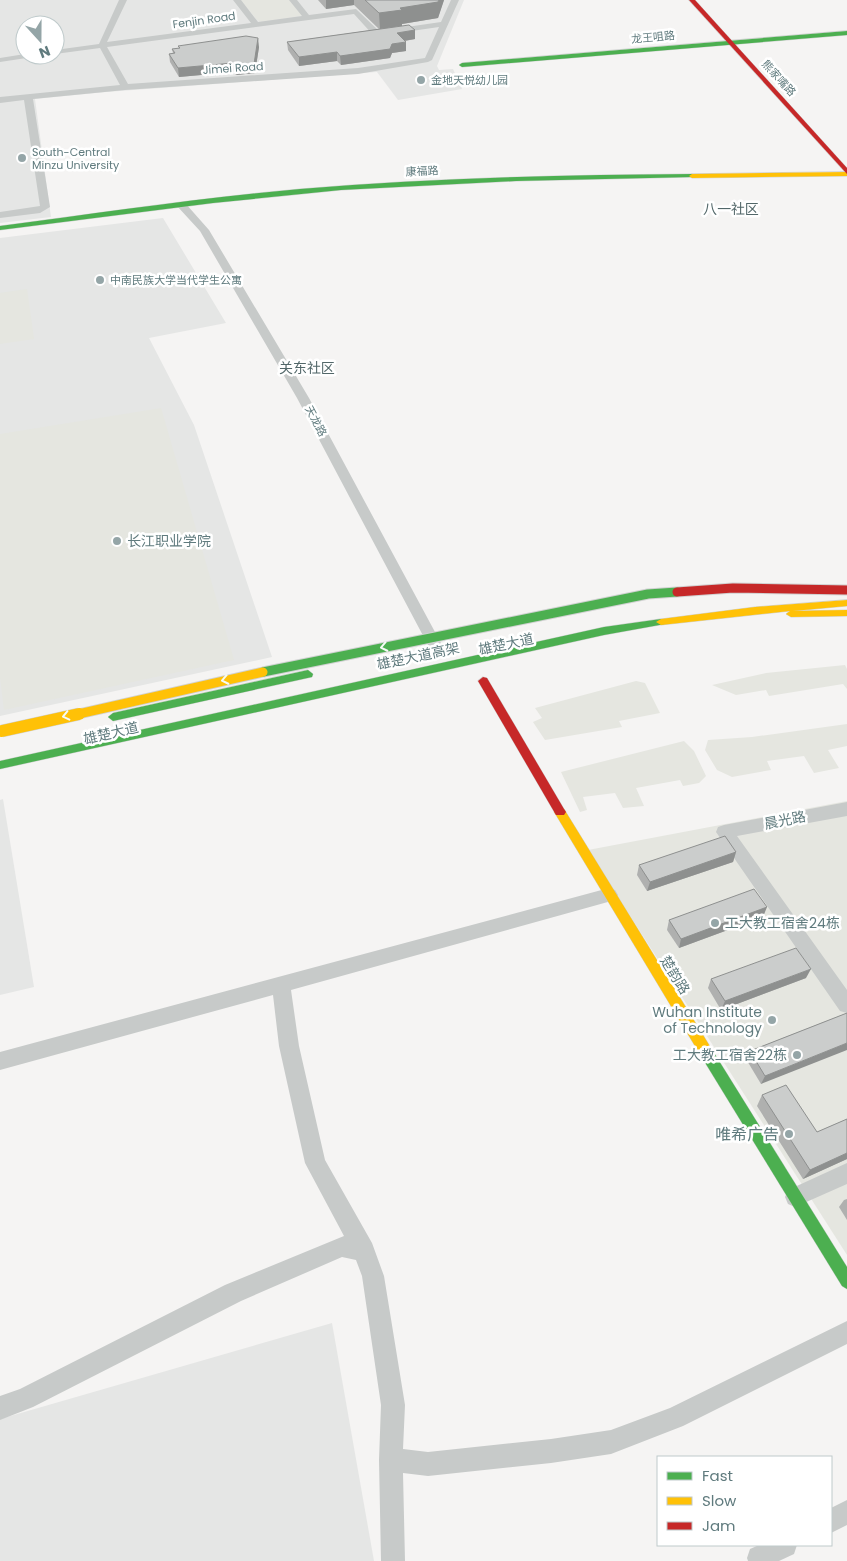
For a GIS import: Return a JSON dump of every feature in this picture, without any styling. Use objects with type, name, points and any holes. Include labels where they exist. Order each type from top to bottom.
[{"type":"main road","name":"熊家嘴路","points":[[692,0],[847,173]]},
{"type":"main road","name":"龙王咀路","points":[[462,65],[847,33]]},
{"type":"main road","name":"康福路","points":[[0,228],[341,188],[586,177],[847,173]]},
{"type":"main road","name":"雄楚大道","points":[[1,735],[440,648],[621,606],[688,596],[847,582]]},
{"type":"main road","points":[[1,735],[219,681],[648,594],[733,588],[847,590]]},
{"type":"main road","points":[[716,601],[765,595],[847,590]]},
{"type":"main road","name":"雄楚大道高架","points":[[0,765],[604,631],[697,616],[781,606],[847,603]]},
{"type":"main road","name":"雄楚大道","points":[[0,773],[613,636],[688,623],[788,614],[847,612]]},
{"type":"main road","name":"雄楚大道高架","points":[[426,656],[440,648]]},
{"type":"main road","points":[[107,727],[320,679]]},
{"type":"main road","name":"楚韵路","points":[[483,681],[609,895],[847,1281]]},
{"type":"street","points":[[123,0],[102,45],[125,87]]},
{"type":"street","points":[[237,0],[256,24]]},
{"type":"street","points":[[293,0],[307,17]]},
{"type":"street","points":[[445,24],[455,0]]},
{"type":"street","name":"Fenjin Road","points":[[65,51],[356,11],[377,34],[445,24]]},
{"type":"street","name":"Jimei Road","points":[[0,100],[125,87],[358,71],[428,60],[445,24]]},
{"type":"street","points":[[0,60],[15,58]]},
{"type":"street","points":[[0,215],[40,210],[45,207],[28,97]]},
{"type":"street","name":"天龙路","points":[[182,206],[204,230],[303,398],[440,648]]},
{"type":"street","name":"晨光路","points":[[847,809],[724,832],[847,1005]]},
{"type":"street","points":[[0,1061],[609,895]]},
{"type":"street","points":[[281,984],[289,1046],[315,1163],[364,1251],[373,1276],[393,1405],[391,1460],[393,1561]]},
{"type":"street","points":[[795,1197],[847,1173]]},
{"type":"street","points":[[0,1408],[25,1399],[233,1293],[342,1246],[364,1251]]},
{"type":"street","points":[[391,1460],[428,1464],[551,1451],[611,1442],[675,1418],[847,1332]]},
{"type":"street","points":[[832,1520],[847,1512]]},
{"type":"street","points":[[759,1558],[783,1546]]},
{"type":"shaded area","name":"South-Central Minzu University","points":[[0,0],[464,0],[437,66],[439,70],[453,69],[462,89],[398,100],[377,72],[35,99],[51,217],[0,223]]},
{"type":"shaded area","points":[[241,0],[290,0],[302,14],[300,16],[261,22],[257,20]]},
{"type":"shaded area","name":"长江职业学院","points":[[163,218],[226,323],[149,338],[194,425],[272,657],[0,716],[0,238]]},
{"type":"shaded area","points":[[27,289],[34,339],[0,344],[0,293]]},
{"type":"shaded area","name":"长江职业学院","points":[[161,408],[234,660],[4,710],[0,677],[0,434]]},
{"type":"shaded area","points":[[845,665],[847,669],[847,689],[843,684],[769,696],[766,690],[736,695],[712,685],[766,673]]},
{"type":"shaded area","points":[[636,681],[645,683],[660,713],[619,721],[622,727],[545,740],[533,722],[542,718],[535,708]]},
{"type":"shaded area","points":[[847,724],[847,746],[828,750],[839,768],[814,773],[804,756],[767,761],[771,770],[732,777],[717,770],[705,750],[708,740],[752,737]]},
{"type":"shaded area","points":[[684,741],[694,751],[706,776],[699,783],[683,786],[680,780],[636,788],[644,806],[623,808],[615,793],[583,797],[587,810],[580,812],[561,772]]},
{"type":"shaded area","points":[[3,799],[34,987],[0,995],[0,800]]},
{"type":"shaded area","name":"Wuhan Institute of Technology","points":[[847,801],[847,1255],[588,850]]},
{"type":"shaded area","points":[[332,1323],[374,1561],[0,1561],[0,1419]]},
{"type":"building","points":[[365,0],[439,0],[438,2],[400,8],[402,10],[379,13]]},
{"type":"building","points":[[409,25],[415,30],[397,33],[406,42],[392,44],[390,49],[340,56],[337,52],[299,57],[287,42]]},
{"type":"building","points":[[246,36],[258,38],[254,64],[235,66],[233,63],[178,68],[169,54],[175,53],[172,49],[180,48],[178,46]]},
{"type":"building","points":[[725,836],[736,852],[650,882],[639,865]]},
{"type":"building","points":[[754,889],[767,907],[681,939],[669,920]]},
{"type":"building","points":[[796,948],[811,969],[725,1001],[711,979]]},
{"type":"building","name":"工大教工宿舍22栋","points":[[847,1013],[847,1043],[765,1076],[750,1051]]},
{"type":"building","name":"唯希广告","points":[[786,1085],[817,1132],[847,1119],[847,1153],[810,1170],[762,1095]]},
{"type":"traffic: fast","points":[[462,65],[847,33]]},
{"type":"traffic: fast","points":[[0,228],[213,200],[298,191],[516,179],[692,176]]},
{"type":"traffic: fast","points":[[263,672],[648,594],[677,592]]},
{"type":"traffic: fast","points":[[0,765],[604,631],[661,622]]},
{"type":"traffic: fast","points":[[113,717],[308,674]]},
{"type":"traffic: fast","points":[[706,1052],[847,1281]]},
{"type":"traffic: slow","points":[[692,176],[847,174]]},
{"type":"traffic: slow","points":[[661,622],[755,610],[847,603]]},
{"type":"traffic: slow","points":[[791,614],[847,613]]},
{"type":"traffic: slow","points":[[2,731],[263,672]]},
{"type":"traffic: slow","points":[[560,812],[706,1052]]},
{"type":"traffic: jam","points":[[692,0],[847,172]]},
{"type":"traffic: jam","points":[[677,592],[733,588],[847,590]]},
{"type":"traffic: jam","points":[[483,681],[560,812]]},
{"type":"place","name":"金地天悦幼儿园","points":[[421,80]]},
{"type":"place","name":"South-Central Minzu University","points":[[22,158]]},
{"type":"place","name":"中南民族大学当代学生公寓","points":[[100,280]]},
{"type":"place","name":"长江职业学院","points":[[117,541]]},
{"type":"place","name":"工大教工宿舍24栋","points":[[715,923]]},
{"type":"place","name":"Wuhan Institute of Technology","points":[[772,1020]]},
{"type":"place","name":"工大教工宿舍22栋","points":[[797,1055]]},
{"type":"place","name":"唯希广告","points":[[789,1134]]},
{"type":"district","name":"八一社区","points":[[731,209]]},
{"type":"district","name":"关东社区","points":[[307,368]]}]
